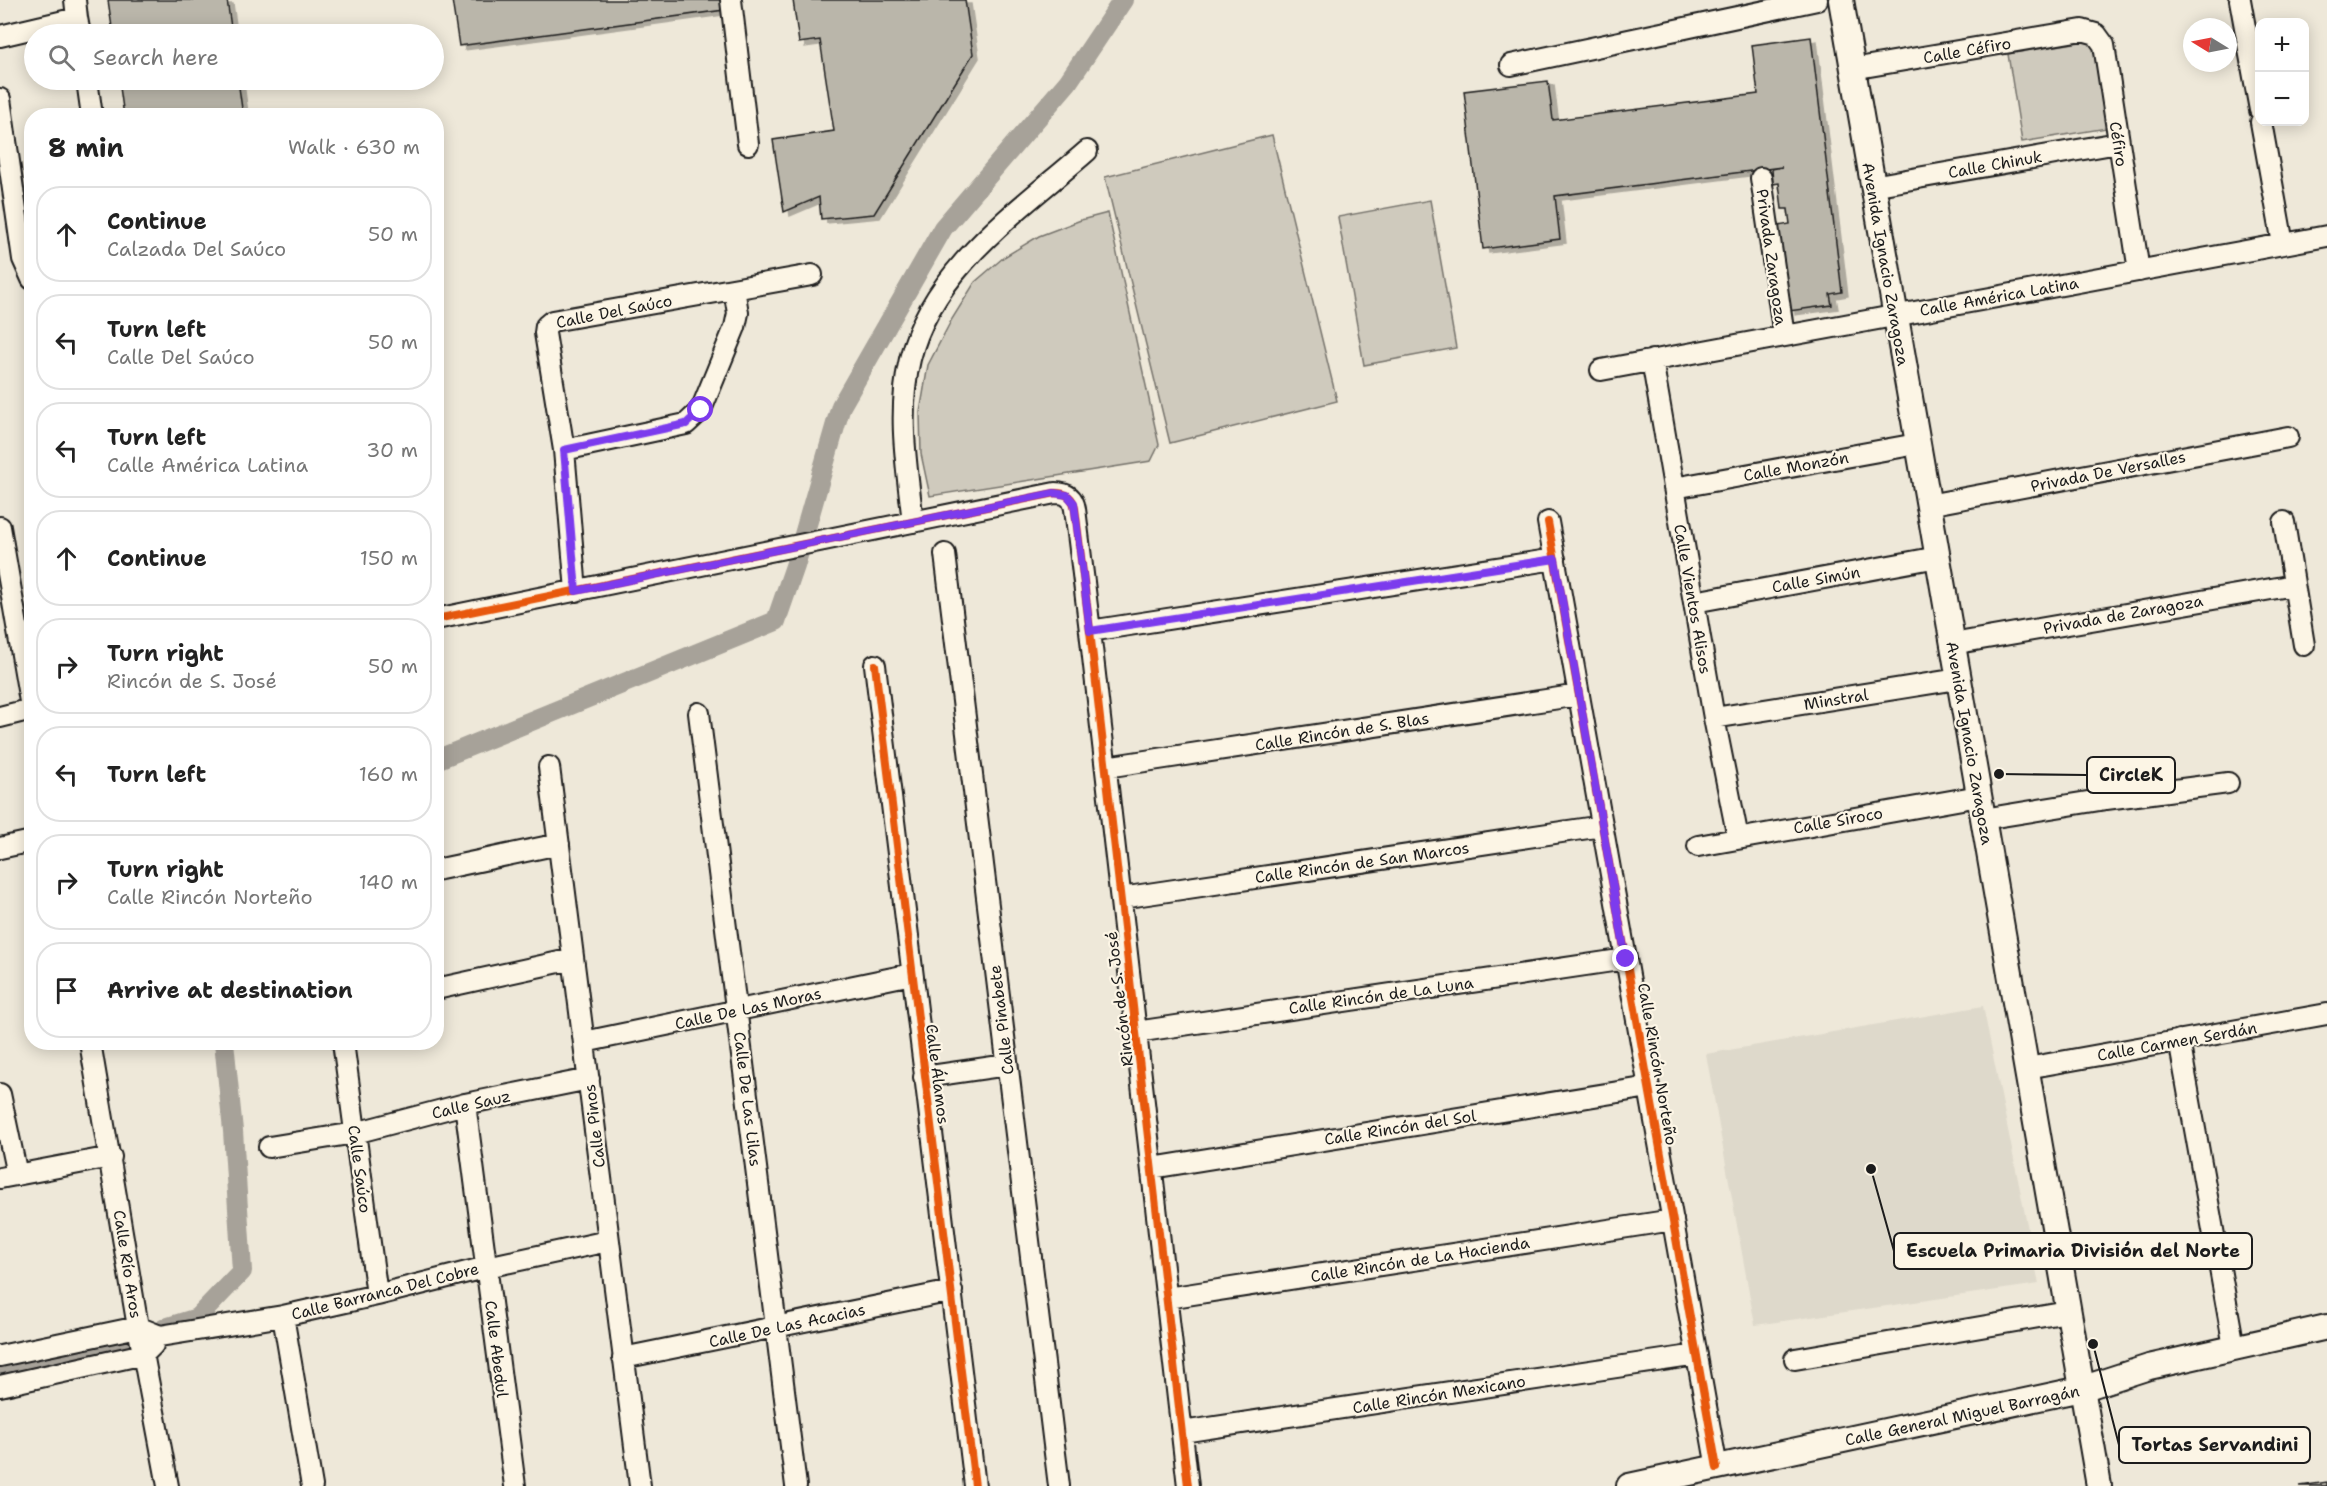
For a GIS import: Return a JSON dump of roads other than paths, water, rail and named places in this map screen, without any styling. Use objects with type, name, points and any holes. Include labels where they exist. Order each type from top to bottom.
[{"type":"main road","name":"Avenida Ignacio Zaragoza","points":[[1841,0],[2099,1486]]},
{"type":"main road","name":"Calle General Miguel Barragán","points":[[1629,1486],[2081,1389],[2149,1367],[2327,1327]]},
{"type":"street","points":[[731,0],[748,144]]},
{"type":"street","points":[[1511,65],[1817,0]]},
{"type":"street","points":[[2240,0],[2255,87]]},
{"type":"street","points":[[51,24],[77,18]]},
{"type":"street","points":[[0,36],[24,30]]},
{"type":"street","name":"Calle Céfiro","points":[[1852,69],[2082,30]]},
{"type":"street","name":"Céfiro","points":[[2082,30],[2096,34],[2104,45],[2139,270]]},
{"type":"street","points":[[88,90],[91,108]]},
{"type":"street","points":[[0,99],[24,261]]},
{"type":"street","points":[[2262,126],[2283,244]]},
{"type":"street","name":"Calle Chinuk","points":[[1872,186],[2118,142]]},
{"type":"street","points":[[444,617],[913,522],[904,445],[905,396],[910,359],[925,321],[944,287],[970,255],[1087,151]]},
{"type":"street","name":"Privada Zaragoza","points":[[1761,178],[1784,336]]},
{"type":"street","name":"Calle América Latina","points":[[1601,370],[2327,236]]},
{"type":"street","points":[[564,450],[686,424],[701,410],[735,327],[738,313],[734,289],[812,275]]},
{"type":"street","name":"Calle Del Saúco","points":[[576,591],[564,450],[545,333],[549,323],[734,289]]},
{"type":"street","name":"Calle Vientos Alisos","points":[[1652,360],[1714,718],[1738,838]]},
{"type":"street","name":"Privada De Versalles","points":[[1928,505],[2288,438]]},
{"type":"street","name":"Calle Monzón","points":[[1674,488],[1917,444]]},
{"type":"street","name":"Rincón de S. José","points":[[913,522],[1054,493],[1067,495],[1074,503],[1188,1486]]},
{"type":"street","name":"Calle Rincón Norteño","points":[[1548,522],[1717,1468]]},
{"type":"street","points":[[2284,522],[2304,645]]},
{"type":"street","points":[[0,527],[24,669]]},
{"type":"street","name":"Calle Pinabete","points":[[945,554],[1059,1486]]},
{"type":"street","name":"Calle Simún","points":[[1694,602],[1938,556]]},
{"type":"street","points":[[1090,631],[1555,559]]},
{"type":"street","name":"Privada de Zaragoza","points":[[1952,644],[2294,585]]},
{"type":"street","name":"Calle Álamos","points":[[875,665],[975,1486]]},
{"type":"street","name":"Minstral","points":[[1714,718],[1958,679]]},
{"type":"street","name":"Calle Rincón de S. Blas","points":[[1106,767],[1579,695]]},
{"type":"street","points":[[0,717],[24,712]]},
{"type":"street","name":"Calle De Las Lilas","points":[[699,713],[796,1486]]},
{"type":"street","name":"Calle Pinos","points":[[549,766],[640,1486]]},
{"type":"street","points":[[1983,819],[2106,799],[2228,783]]},
{"type":"street","name":"Calle Siroco","points":[[1698,846],[1979,796]]},
{"type":"street","name":"Calle Rincón de San Marcos","points":[[1121,898],[1602,826]]},
{"type":"street","points":[[0,848],[24,843]]},
{"type":"street","points":[[444,868],[559,844]]},
{"type":"street","points":[[444,987],[573,959]]},
{"type":"street","name":"Calle Rincón de La Luna","points":[[1136,1032],[1626,959]]},
{"type":"street","name":"Calle De Las Moras","points":[[584,1042],[912,974]]},
{"type":"street","name":"Calle Carmen Serdán","points":[[2027,1068],[2179,1040],[2326,1019]]},
{"type":"street","points":[[2179,1040],[2234,1347]]},
{"type":"street","name":"Calle Río Aros","points":[[91,1050],[144,1354],[163,1485]]},
{"type":"street","name":"Calle Saúco","points":[[344,1050],[377,1295]]},
{"type":"street","points":[[924,1077],[1007,1065]]},
{"type":"street","name":"Calle Sauz","points":[[268,1147],[355,1133],[465,1104],[589,1079]]},
{"type":"street","name":"Calle Rincón del Sol","points":[[1152,1168],[1649,1087]]},
{"type":"street","points":[[0,1094],[9,1177],[111,1158]]},
{"type":"street","name":"Calle Abedul","points":[[465,1104],[515,1486]]},
{"type":"street","name":"Calle Rincón de La Hacienda","points":[[1167,1298],[1673,1221]]},
{"type":"street","name":"Calle Barranca Del Cobre","points":[[160,1336],[283,1316],[487,1267],[608,1241]]},
{"type":"street","name":"Calle De Las Acacias","points":[[623,1358],[952,1291]]},
{"type":"street","points":[[1795,1359],[2068,1312]]},
{"type":"street","points":[[283,1316],[312,1486]]},
{"type":"street","points":[[0,1356],[138,1326],[160,1336],[144,1354],[0,1386]]},
{"type":"street","name":"Calle Rincón Mexicano","points":[[1182,1432],[1697,1355]]},
{"type":"waterway","points":[[444,757],[776,621],[795,566],[841,406],[943,228],[1068,82],[1123,0]]},
{"type":"waterway","points":[[165,1328],[197,1318],[242,1271],[233,1131],[225,1050]]},
{"type":"waterway","points":[[0,1372],[99,1350],[139,1336]]},
{"type":"place","name":"CircleK","points":[[1999,774]]},
{"type":"place","name":"Escuela Primaria División del Norte","points":[[1871,1169]]},
{"type":"place","name":"Tortas Servandini","points":[[2093,1344]]}]
